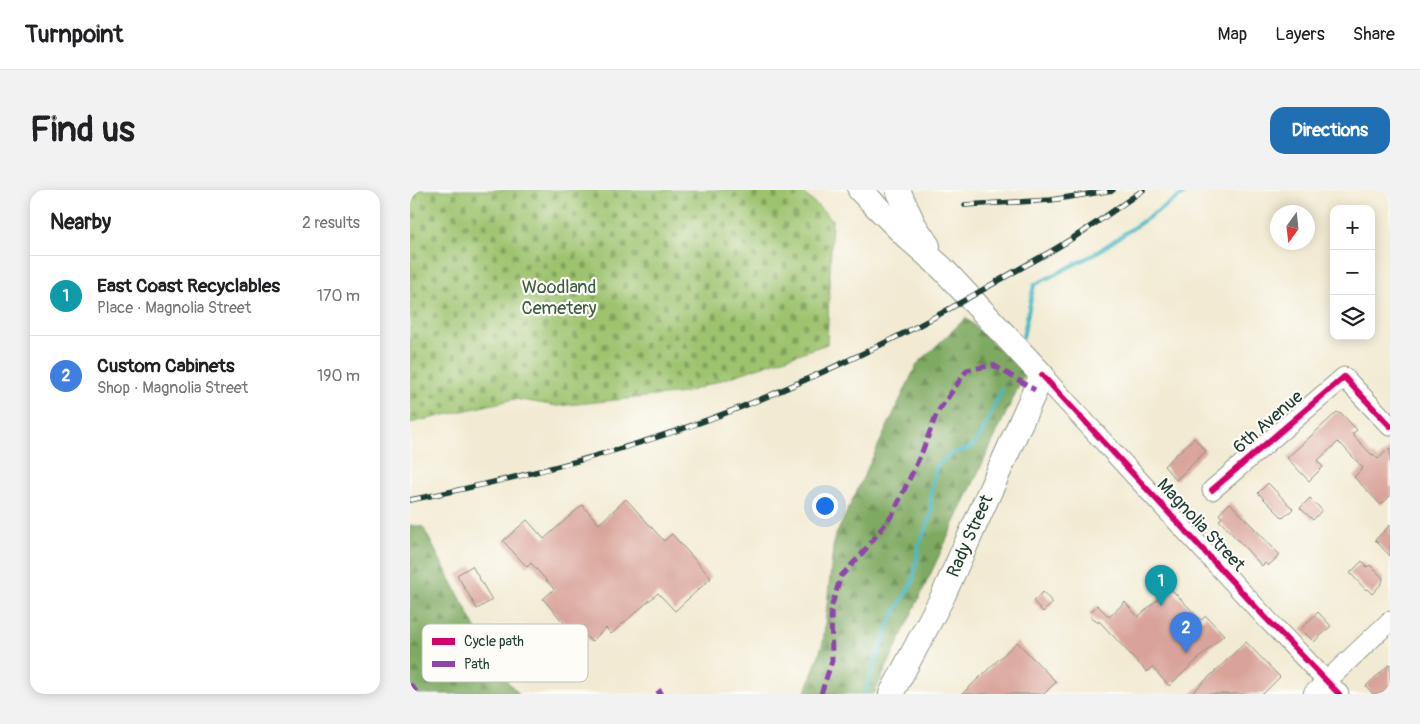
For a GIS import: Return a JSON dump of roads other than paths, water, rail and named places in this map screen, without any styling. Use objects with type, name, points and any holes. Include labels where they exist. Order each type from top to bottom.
[{"type":"main road","name":"Magnolia Street","points":[[860,190],[907,237],[942,268],[1042,375]]},
{"type":"main road","name":"Magnolia Street","points":[[898,190],[914,225],[942,268]]},
{"type":"main road","name":"Rady Street","points":[[891,694],[942,598],[1042,375]]},
{"type":"street","name":"Magnolia Street","points":[[1042,375],[1333,687]]},
{"type":"street","name":"6th Avenue","points":[[1212,490],[1344,377],[1390,426]]},
{"type":"street","points":[[1313,694],[1333,687],[1390,621]]},
{"type":"waterway","points":[[1023,337],[1034,285],[1093,255],[1189,190]]},
{"type":"waterway","points":[[865,694],[892,617],[913,581],[919,545],[931,515],[931,492],[936,467],[950,454],[971,448],[982,433],[1002,389]]},
{"type":"railway","points":[[965,205],[1051,200],[1113,190]]},
{"type":"railway","points":[[410,500],[501,481],[591,458],[679,430],[766,397],[858,356],[940,314],[1073,238],[1143,190]]},
{"type":"place","name":"East Coast Recyclables","points":[[1161,606]]},
{"type":"place","name":"Custom Cabinets","points":[[1186,653]]},
{"type":"park label","name":"Woodland Cemetery","points":[[559,297]]}]
